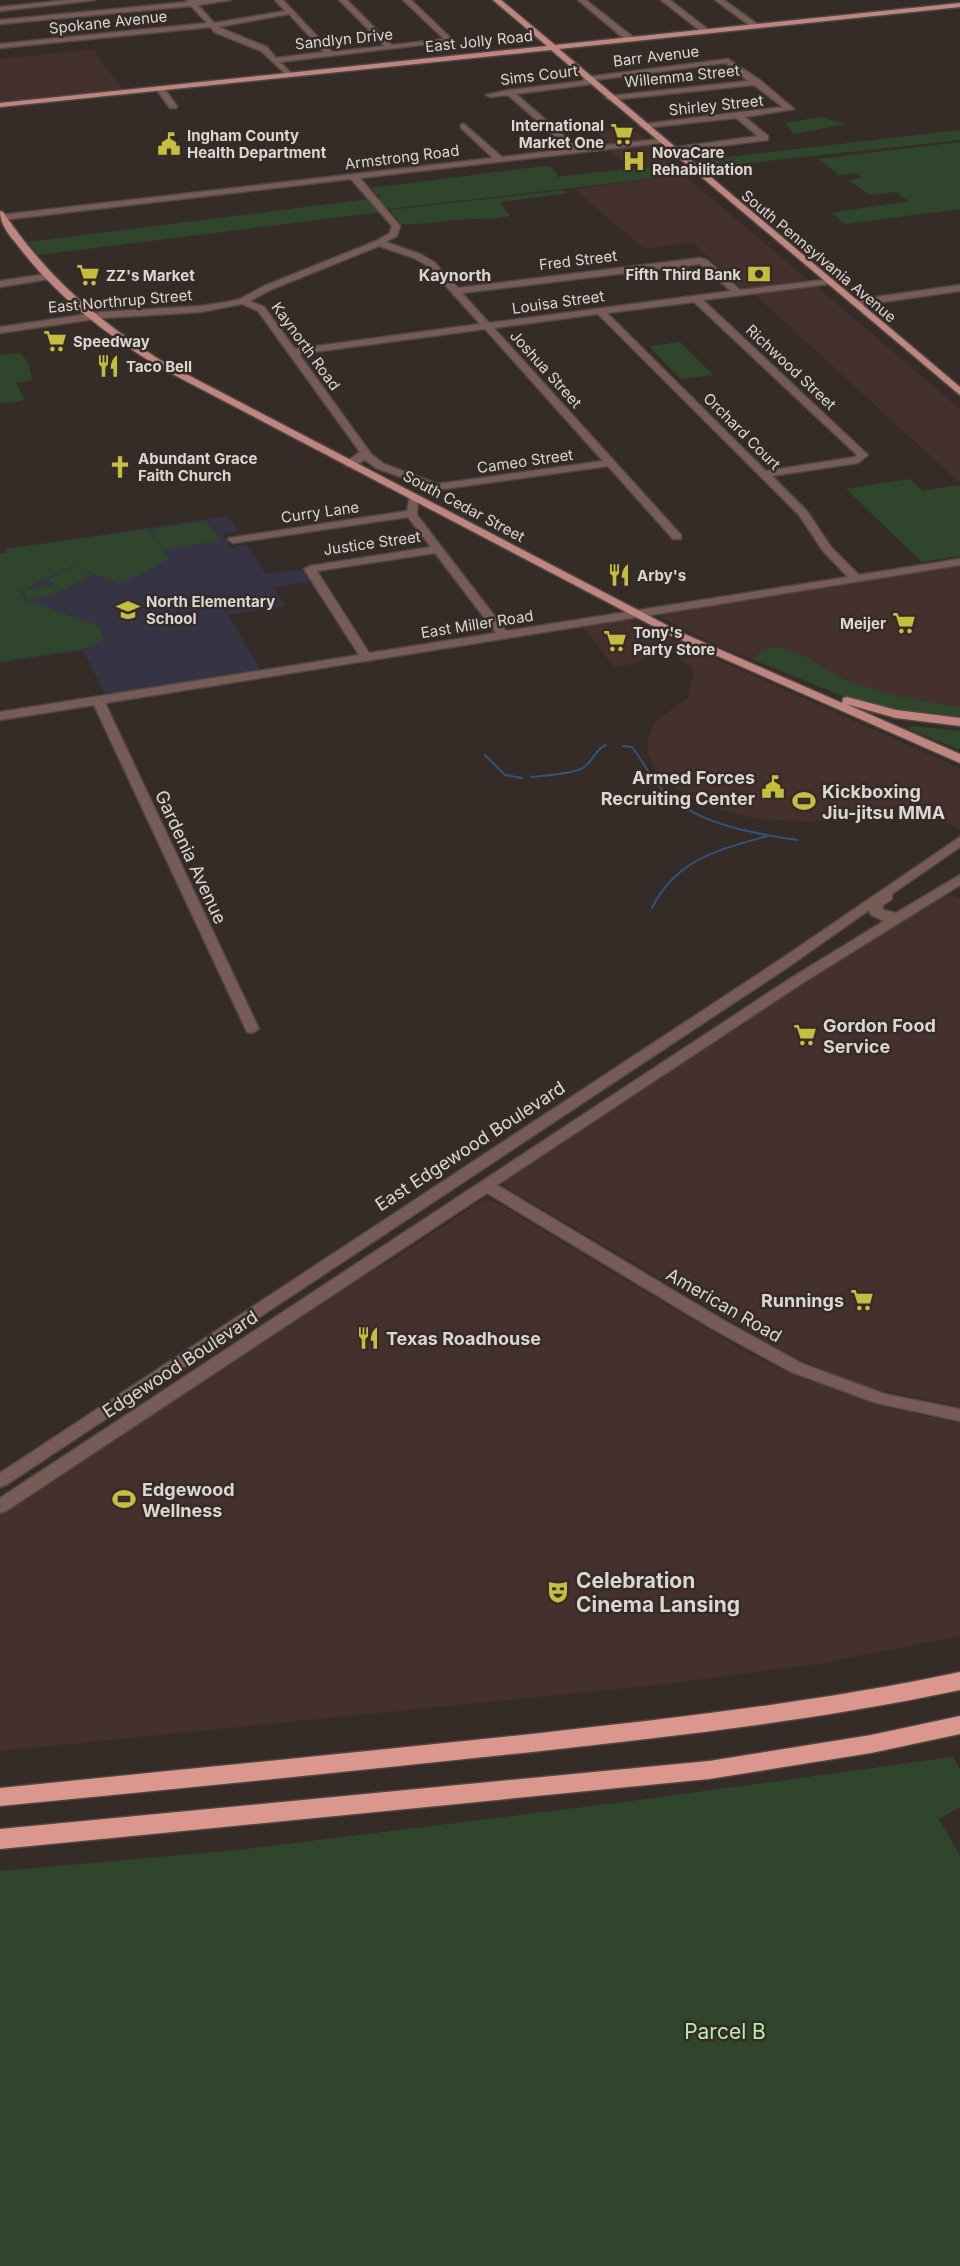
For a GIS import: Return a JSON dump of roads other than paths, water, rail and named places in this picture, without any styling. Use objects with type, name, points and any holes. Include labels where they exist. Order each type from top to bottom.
[{"type":"highway","points":[[0,1797],[419,1755],[772,1716],[906,1694],[960,1681]]},
{"type":"highway","points":[[0,1839],[709,1770],[871,1744],[960,1725]]},
{"type":"main road","name":"South Pennsylvania Avenue","points":[[497,0],[960,392]]},
{"type":"main road","name":"East Jolly Road","points":[[0,105],[960,4]]},
{"type":"main road","name":"South Cedar Street","points":[[1,215],[24,251],[46,277],[91,317],[162,365],[634,613],[801,691],[960,759]]},
{"type":"main road","points":[[801,691],[828,695],[887,712],[960,722]]},
{"type":"main road","points":[[853,713],[960,728]]},
{"type":"street","points":[[0,9],[52,2],[91,0]]},
{"type":"street","points":[[0,22],[227,0]]},
{"type":"street","points":[[279,0],[330,54]]},
{"type":"street","points":[[343,0],[391,48]]},
{"type":"street","name":"Sandlyn Drive","points":[[275,60],[450,41],[407,0]]},
{"type":"street","points":[[582,0],[630,39]]},
{"type":"street","points":[[665,0],[706,31]]},
{"type":"street","points":[[719,0],[756,26]]},
{"type":"street","points":[[52,2],[88,49]]},
{"type":"street","points":[[191,2],[211,25],[231,37],[259,46],[289,75]]},
{"type":"street","name":"Spokane Avenue","points":[[0,46],[211,25],[290,12]]},
{"type":"street","name":"Barr Avenue","points":[[590,80],[728,61],[757,82]]},
{"type":"street","name":"Sims Court","points":[[490,96],[590,80]]},
{"type":"street","name":"Willemma Street","points":[[610,98],[757,82]]},
{"type":"street","name":"Shirley Street","points":[[644,126],[739,116],[785,110],[790,107],[757,82]]},
{"type":"street","points":[[160,89],[173,106]]},
{"type":"street","points":[[509,92],[575,150]]},
{"type":"street","points":[[673,150],[763,140],[765,136],[739,116]]},
{"type":"street","points":[[464,126],[500,159]]},
{"type":"street","name":"Armstrong Road","points":[[1,215],[661,141]]},
{"type":"street","name":"Kaynorth Road","points":[[243,300],[379,243],[394,234],[396,226],[354,177]]},
{"type":"street","name":"Joshua Street","points":[[379,243],[424,259],[677,537]]},
{"type":"street","name":"Fred Street","points":[[455,291],[704,262],[738,293]]},
{"type":"street","points":[[0,284],[46,277]]},
{"type":"street","name":"Louisa Street","points":[[292,352],[829,281]]},
{"type":"street","points":[[855,303],[960,288]]},
{"type":"street","name":"Richwood Street","points":[[696,299],[862,453],[863,458],[764,474]]},
{"type":"street","name":"Kaynorth Road","points":[[243,300],[261,309],[366,454]]},
{"type":"street","name":"East Northrup Street","points":[[0,330],[91,317],[201,309],[243,300]]},
{"type":"street","name":"Orchard Court","points":[[600,311],[803,513],[826,549],[856,578]]},
{"type":"street","points":[[350,464],[366,454]]},
{"type":"street","name":"Cameo Street","points":[[366,454],[380,466],[431,486],[443,488],[610,463]]},
{"type":"street","points":[[414,498],[412,513],[503,635]]},
{"type":"street","name":"Curry Lane","points":[[234,540],[412,513]]},
{"type":"street","name":"Justice Street","points":[[366,657],[310,569],[438,549]]},
{"type":"street","name":"East Miller Road","points":[[0,716],[960,561]]},
{"type":"street","name":"Gardenia Avenue","points":[[98,701],[252,1029]]},
{"type":"street","name":"East Edgewood Boulevard","points":[[0,1481],[683,1030],[960,841]]},
{"type":"street","points":[[899,917],[880,915],[876,912],[876,904],[928,868],[936,857]]},
{"type":"street","points":[[448,1184],[442,1196],[367,1246],[374,1255],[382,1256],[810,972],[899,917],[953,891],[960,879]]},
{"type":"street","points":[[810,972],[815,962],[865,931],[866,927],[860,921],[844,920]]},
{"type":"street","points":[[796,981],[789,975],[789,970],[824,941],[828,931]]},
{"type":"street","points":[[642,1083],[631,1077],[632,1071],[680,1039],[683,1030]]},
{"type":"street","points":[[525,1161],[530,1150],[606,1100],[609,1095],[608,1088],[597,1086]]},
{"type":"street","name":"American Road","points":[[487,1186],[717,1324],[797,1368],[871,1395],[960,1415]]},
{"type":"street","name":"Edgewood Boulevard","points":[[0,1507],[237,1349],[382,1256]]},
{"type":"street","points":[[292,1315],[302,1301],[343,1274],[340,1266],[326,1264]]},
{"type":"street","points":[[237,1349],[233,1344],[234,1336],[275,1307],[281,1295]]},
{"type":"street","points":[[0,1490],[36,1466],[42,1453]]},
{"type":"waterway","points":[[531,777],[583,768],[599,749],[606,745]]},
{"type":"waterway","points":[[623,746],[632,747],[664,792],[693,812],[727,826],[797,840]]},
{"type":"waterway","points":[[485,755],[505,775],[522,778]]},
{"type":"waterway","points":[[652,908],[662,891],[686,867],[715,852],[767,836]]},
{"type":"place","name":"International Market One","points":[[622,134]]},
{"type":"place","name":"Ingham County Health Department","points":[[169,144]]},
{"type":"place","name":"NovaCare Rehabilitation","points":[[634,161]]},
{"type":"place","name":"Fifth Third Bank","points":[[759,274]]},
{"type":"place","name":"ZZ's Market","points":[[88,275]]},
{"type":"place","name":"Speedway","points":[[55,341]]},
{"type":"place","name":"Taco Bell","points":[[108,366]]},
{"type":"place","name":"Abundant Grace Faith Church","points":[[120,467]]},
{"type":"place","name":"Arby's","points":[[619,575]]},
{"type":"place","name":"North Elementary School","points":[[128,610]]},
{"type":"place","name":"Meijer","points":[[904,623]]},
{"type":"place","name":"Tony's Party Store","points":[[615,641]]},
{"type":"place","name":"Armed Forces Recruiting Center","points":[[773,787]]},
{"type":"place","name":"Kickboxing Jiu-jitsu MMA","points":[[804,801]]},
{"type":"place","name":"Gordon Food Service","points":[[805,1035]]},
{"type":"place","name":"Runnings","points":[[862,1300]]},
{"type":"place","name":"Texas Roadhouse","points":[[368,1338]]},
{"type":"place","name":"Edgewood Wellness","points":[[124,1499]]},
{"type":"place","name":"Celebration Cinema Lansing","points":[[558,1592]]},
{"type":"district","name":"Kaynorth","points":[[455,275]]},
{"type":"park label","name":"Parcel B","points":[[725,2031]]}]
